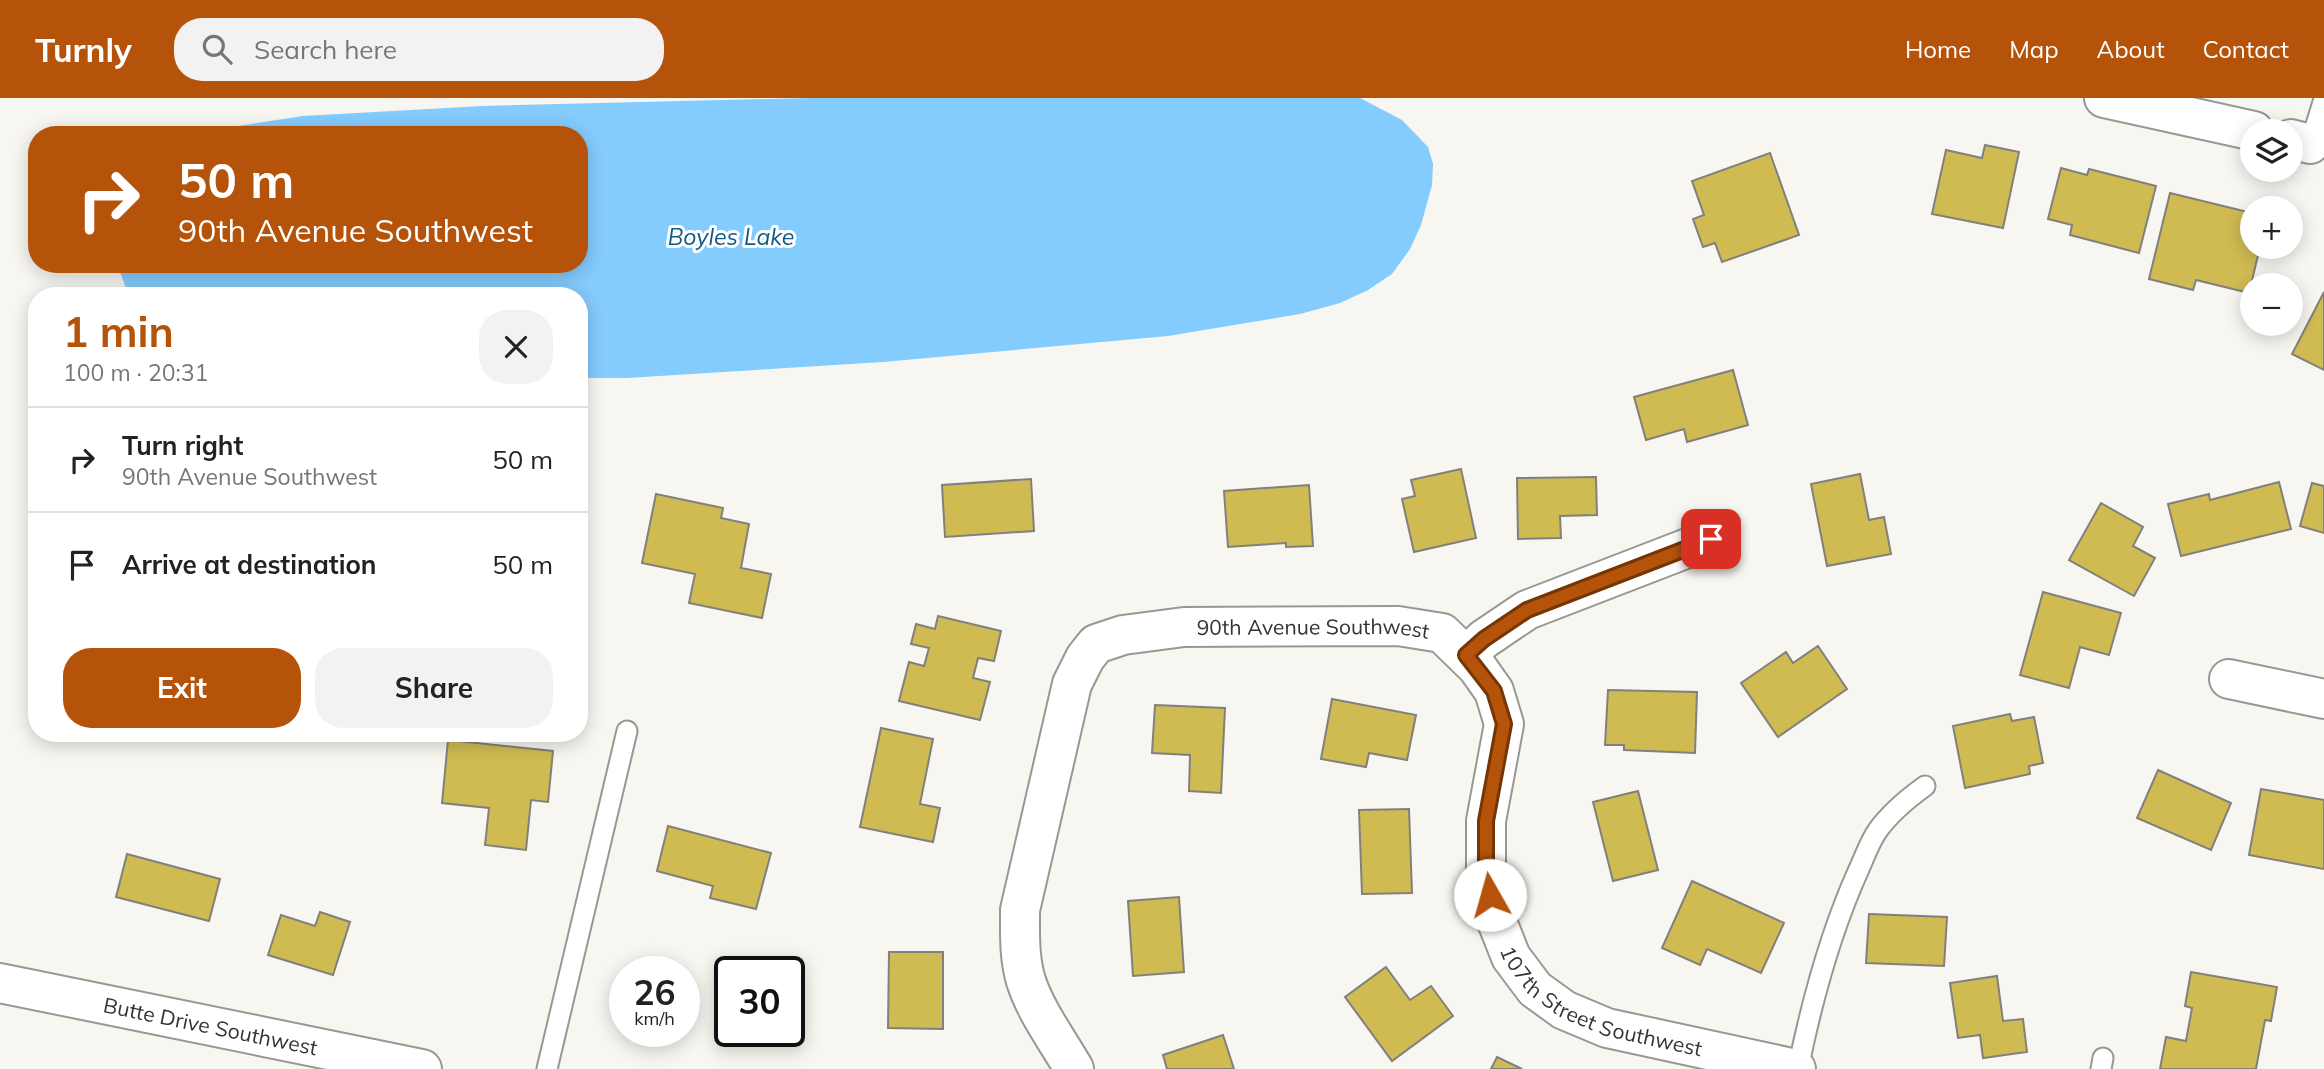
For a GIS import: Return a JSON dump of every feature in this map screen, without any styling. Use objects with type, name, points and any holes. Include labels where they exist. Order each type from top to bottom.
[{"type":"street","points":[[2104,98],[2240,128]]},
{"type":"street","points":[[1466,655],[1484,639],[1527,610],[1711,539]]},
{"type":"street","name":"90th Avenue Southwest","points":[[1074,1069],[1037,1006],[1026,981],[1020,947],[1020,910],[1072,684],[1085,658],[1096,644],[1123,635],[1184,627],[1398,626],[1441,633],[1466,655]]},
{"type":"street","name":"107th Street Southwest","points":[[1466,655],[1494,691],[1504,724],[1486,821],[1486,876],[1494,914],[1511,957],[1535,989],[1564,1010],[1607,1028],[1797,1069]]},
{"type":"street","points":[[2229,679],[2324,699]]},
{"type":"street","name":"Butte Drive Southwest","points":[[0,983],[422,1069]]},
{"type":"lane","points":[[2303,137],[2324,99]]},
{"type":"lane","points":[[547,1069],[627,731]]},
{"type":"lane","points":[[1797,1069],[1811,1006],[1831,937],[1876,832],[1899,805],[1925,786]]},
{"type":"water","name":"Boyles Lake","points":[[810,98],[1360,98],[1402,120],[1428,147],[1433,164],[1432,185],[1421,225],[1410,249],[1392,274],[1368,290],[1340,303],[1300,314],[1168,336],[883,362],[627,378],[588,378],[588,287],[126,287],[120,273],[588,273],[588,126],[237,126],[303,116],[482,106]]},
{"type":"building","points":[[1985,145],[2019,152],[2003,228],[1932,214],[1946,150],[1982,158]]},
{"type":"building","points":[[1770,153],[1799,235],[1722,262],[1715,243],[1703,247],[1693,219],[1704,215],[1692,181]]},
{"type":"building","points":[[2061,168],[2087,175],[2089,169],[2156,186],[2139,253],[2070,235],[2072,225],[2048,219]]},
{"type":"building","points":[[2170,193],[2240,210],[2240,259],[2257,259],[2254,273],[2240,273],[2240,291],[2196,280],[2193,290],[2149,279]]},
{"type":"building","points":[[2324,292],[2324,370],[2292,354]]},
{"type":"building","points":[[1733,370],[1748,425],[1687,442],[1684,429],[1646,440],[1634,397]]},
{"type":"building","points":[[1461,469],[1476,538],[1414,552],[1402,499],[1415,496],[1411,480]]},
{"type":"building","points":[[1860,474],[1869,520],[1884,517],[1891,554],[1827,566],[1811,484]]},
{"type":"building","points":[[1596,477],[1597,515],[1560,516],[1561,538],[1518,539],[1517,478]]},
{"type":"building","points":[[1031,479],[1034,531],[945,537],[942,485]]},
{"type":"building","points":[[2279,482],[2291,529],[2181,556],[2168,504],[2209,494],[2210,500]]},
{"type":"building","points":[[2312,483],[2324,486],[2324,533],[2300,526]]},
{"type":"building","points":[[1309,485],[1313,546],[1286,547],[1286,543],[1228,547],[1224,491]]},
{"type":"building","points":[[656,494],[723,508],[721,518],[749,524],[741,568],[771,574],[762,618],[689,603],[695,574],[642,563]]},
{"type":"building","points":[[2101,503],[2143,527],[2133,546],[2155,558],[2134,596],[2069,560]]},
{"type":"building","points":[[2043,592],[2121,613],[2109,655],[2080,647],[2069,688],[2020,675]]},
{"type":"building","points":[[938,616],[1001,631],[994,661],[978,658],[973,678],[990,682],[980,720],[899,701],[909,662],[924,666],[929,648],[911,644],[916,624],[935,629]]},
{"type":"building","points":[[1818,646],[1847,689],[1778,737],[1741,683],[1786,652],[1793,663]]},
{"type":"building","points":[[1608,690],[1697,692],[1695,753],[1624,750],[1624,745],[1605,745]]},
{"type":"building","points":[[1332,699],[1416,715],[1407,760],[1369,753],[1366,767],[1321,759]]},
{"type":"building","points":[[1155,705],[1225,708],[1221,793],[1189,791],[1190,755],[1152,753]]},
{"type":"building","points":[[2010,714],[2012,721],[2034,717],[2043,763],[2029,766],[2030,774],[1965,788],[1953,726]]},
{"type":"building","points":[[881,728],[933,739],[920,804],[940,808],[933,842],[860,827]]},
{"type":"building","points":[[448,742],[553,751],[548,802],[531,800],[526,850],[485,845],[489,808],[442,803]]},
{"type":"building","points":[[2158,770],[2231,803],[2211,850],[2137,818]]},
{"type":"building","points":[[2261,789],[2324,800],[2324,869],[2249,855]]},
{"type":"building","points":[[1638,791],[1658,870],[1613,881],[1593,802]]},
{"type":"building","points":[[1409,809],[1412,893],[1362,894],[1359,810]]},
{"type":"building","points":[[668,826],[771,853],[756,909],[710,898],[713,886],[657,871]]},
{"type":"building","points":[[127,854],[220,879],[209,921],[116,897]]},
{"type":"building","points":[[1692,881],[1784,923],[1761,973],[1707,949],[1700,965],[1662,948]]},
{"type":"building","points":[[1179,897],[1184,972],[1133,976],[1128,901]]},
{"type":"building","points":[[320,912],[350,922],[333,975],[268,955],[281,915],[315,926]]},
{"type":"building","points":[[1869,914],[1947,917],[1944,966],[1866,963]]},
{"type":"building","points":[[889,952],[943,952],[943,1029],[888,1028]]},
{"type":"building","points":[[1386,967],[1410,1000],[1431,986],[1453,1016],[1392,1061],[1345,997]]},
{"type":"building","points":[[2191,972],[2277,987],[2271,1021],[2265,1020],[2256,1069],[2160,1069],[2166,1037],[2186,1041],[2192,1008],[2185,1006]]},
{"type":"building","points":[[1997,976],[2003,1021],[2023,1019],[2027,1052],[1983,1058],[1980,1035],[1958,1038],[1950,983]]},
{"type":"building","points":[[1223,1035],[1234,1069],[1167,1069],[1163,1055]]},
{"type":"building","points":[[1497,1057],[1522,1069],[1491,1069]]},
{"type":"route","points":[[1490,895],[1486,876],[1486,821],[1504,724],[1494,691],[1466,655],[1484,639],[1527,610],[1711,539]]}]
